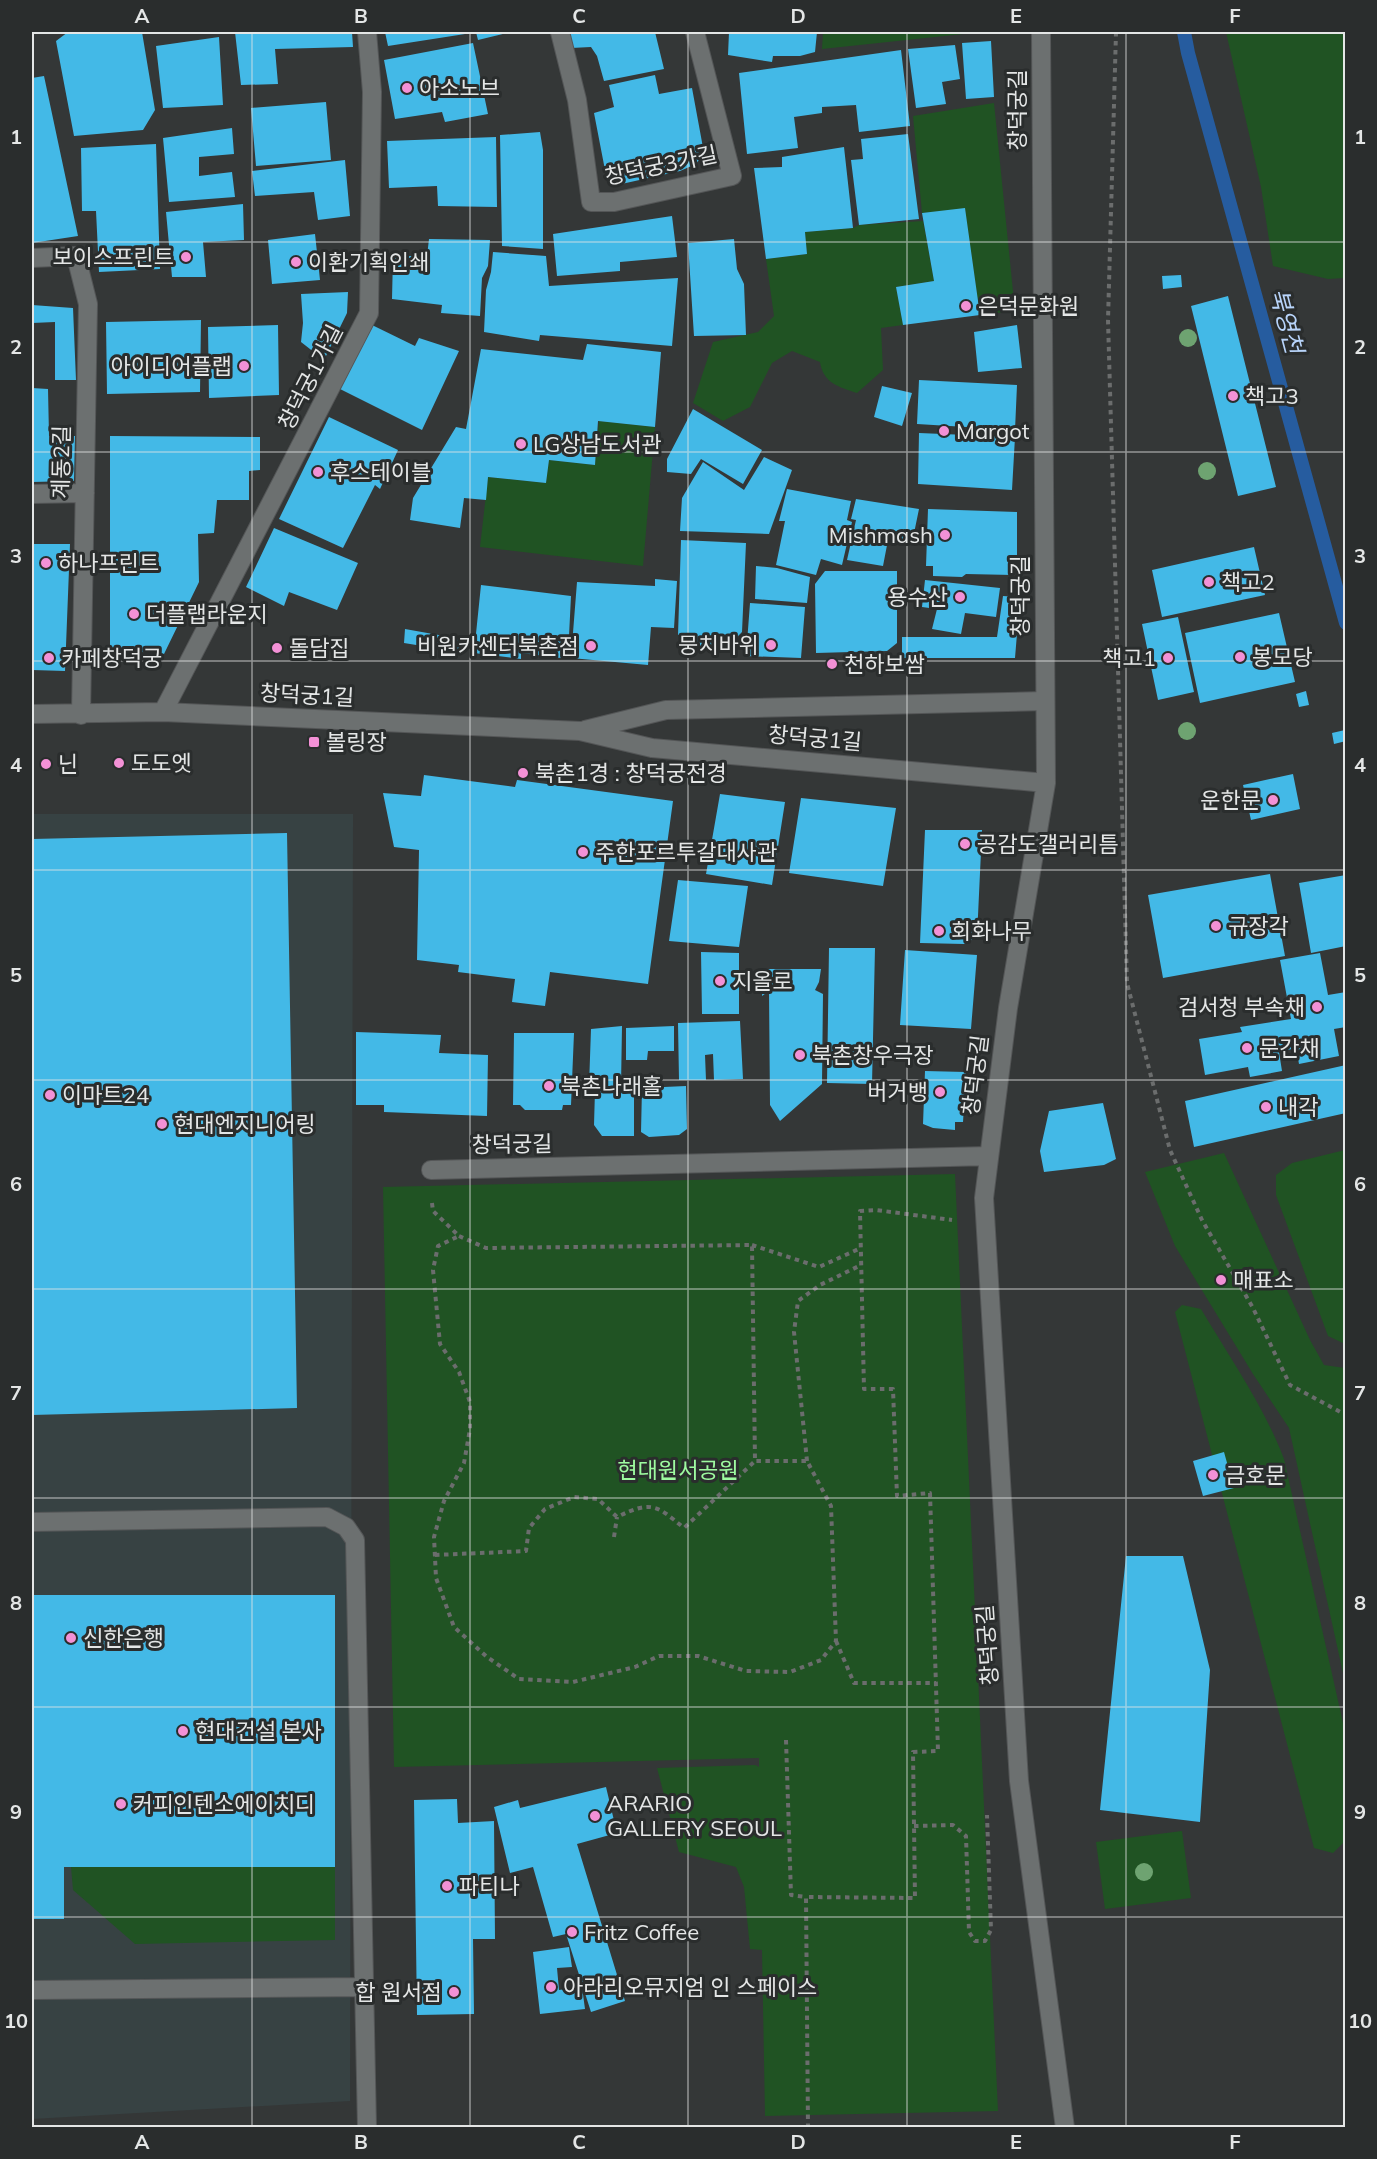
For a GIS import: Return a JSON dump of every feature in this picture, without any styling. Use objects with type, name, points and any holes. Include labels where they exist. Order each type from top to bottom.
[{"type":"street","name":"창덕궁1가길","points":[[164,712],[369,313],[372,92],[367,32]]},
{"type":"street","name":"창덕궁3가길","points":[[560,32],[577,100],[591,202],[614,202],[732,176],[695,32]]},
{"type":"street","name":"창덕궁길","points":[[1041,32],[1046,783],[1008,1008],[984,1198],[1019,1781],[1065,2127]]},
{"type":"street","name":"계동2길","points":[[32,258],[76,256],[88,304],[81,715]]},
{"type":"street","points":[[32,494],[85,494]]},
{"type":"street","name":"창덕궁1길","points":[[580,731],[666,710],[1045,701]]},
{"type":"street","name":"창덕궁1길","points":[[32,714],[164,712],[580,731],[652,748],[1046,783]]},
{"type":"street","name":"창덕궁길","points":[[431,1170],[989,1156]]},
{"type":"street","points":[[32,1522],[327,1517],[346,1527],[355,1540],[367,2127]]},
{"type":"street","points":[[32,1990],[365,1987]]},
{"type":"path","points":[[1116,32],[1108,320],[1127,983],[1170,1150],[1202,1220],[1253,1308],[1290,1385],[1346,1415]]},
{"type":"path","points":[[786,1740],[791,1895],[915,1898],[913,1752],[938,1751],[930,1493],[897,1496],[893,1389],[864,1389],[860,1211],[876,1210],[986,1224]]},
{"type":"path","points":[[836,1641],[820,1660],[790,1672],[746,1671],[698,1656],[659,1656],[635,1667],[573,1682],[519,1679],[487,1658],[454,1627],[436,1578],[434,1537],[444,1501],[464,1463],[470,1429],[470,1402],[459,1372],[440,1344],[433,1270],[438,1246],[459,1236],[486,1248],[752,1245],[819,1267],[861,1248]]},
{"type":"path","points":[[752,1245],[755,1461]]},
{"type":"path","points":[[861,1265],[820,1285],[798,1301],[794,1332],[807,1461],[831,1506],[836,1641],[854,1683],[936,1683]]},
{"type":"path","points":[[617,1517],[639,1506],[661,1509],[684,1528],[755,1461],[807,1461]]},
{"type":"path","points":[[435,1555],[526,1551],[529,1528],[545,1509],[574,1497],[598,1499],[617,1517]]},
{"type":"path","points":[[614,1537],[617,1517]]},
{"type":"path","points":[[914,1826],[953,1826],[966,1836],[969,1932],[975,1941],[985,1941],[991,1930],[987,1813]]},
{"type":"path","points":[[806,1897],[808,2127]]},
{"type":"shaded area","points":[[32,814],[353,814],[350,2101],[32,2119]]},
{"type":"green space","points":[[823,32],[982,32],[822,49]]},
{"type":"green space","points":[[1226,32],[1345,32],[1345,278],[1328,279],[1273,266],[1261,187]]},
{"type":"green space","points":[[994,103],[1015,311],[980,315],[965,209],[922,213],[913,116]]},
{"type":"green space","points":[[923,221],[934,281],[896,287],[903,325],[881,328],[883,370],[857,393],[838,386],[828,379],[820,362],[792,351],[772,363],[750,407],[723,421],[693,403],[713,342],[758,332],[774,316],[766,259],[807,254],[805,232],[853,228],[859,225]]},
{"type":"green space","points":[[599,421],[655,427],[643,566],[480,547],[488,477],[546,483],[549,460],[595,465]]},
{"type":"green space","points":[[1345,1150],[1346,1344],[1328,1336],[1276,1195],[1276,1175],[1292,1163]]},
{"type":"green space","points":[[1224,1153],[1310,1340],[1324,1365],[1345,1368],[1345,1682],[1289,1428],[1253,1374],[1175,1246],[1145,1172]]},
{"type":"green space","name":"현대원서공원","points":[[955,1174],[998,2111],[765,2116],[762,1950],[750,1949],[744,1887],[736,1867],[679,1852],[657,1768],[755,1765],[759,1767],[759,1758],[394,1767],[383,1187]]},
{"type":"green space","points":[[1182,1305],[1201,1309],[1257,1401],[1284,1459],[1345,1732],[1345,1841],[1333,1853],[1314,1848],[1175,1312]]},
{"type":"green space","points":[[1182,1831],[1191,1898],[1105,1909],[1096,1842]]},
{"type":"green space","points":[[71,1867],[335,1867],[335,1940],[135,1944],[73,1890]]},
{"type":"building","points":[[68,32],[142,32],[155,110],[143,130],[74,136],[56,41]]},
{"type":"building","points":[[235,32],[352,32],[353,47],[275,49],[278,84],[241,85]]},
{"type":"building","points":[[385,32],[464,32],[465,34],[388,46]]},
{"type":"building","points":[[476,32],[511,32],[478,40]]},
{"type":"building","points":[[567,32],[655,32],[664,69],[604,81],[597,56],[591,47],[571,48]]},
{"type":"building","points":[[729,32],[817,32],[815,52],[800,56],[773,56],[772,62],[728,55]]},
{"type":"building","points":[[219,37],[223,105],[163,108],[156,46]]},
{"type":"building","points":[[991,41],[994,97],[966,99],[962,43]]},
{"type":"building","points":[[473,43],[488,114],[445,122],[442,112],[395,119],[384,60]]},
{"type":"building","points":[[955,45],[960,79],[942,82],[946,104],[916,108],[908,49]]},
{"type":"building","points":[[901,50],[910,126],[859,132],[856,105],[822,107],[822,113],[794,117],[798,148],[747,154],[739,73]]},
{"type":"building","points":[[655,75],[659,94],[692,88],[704,153],[696,164],[680,171],[617,185],[615,179],[605,170],[594,113],[614,107],[609,85]]},
{"type":"building","points":[[44,76],[78,236],[32,243],[32,78]]},
{"type":"building","points":[[326,102],[331,160],[256,166],[251,108]]},
{"type":"building","points":[[232,128],[234,154],[199,157],[199,176],[232,172],[235,197],[169,202],[163,138]]},
{"type":"building","points":[[540,132],[543,150],[543,249],[502,246],[500,135]]},
{"type":"building","points":[[908,134],[919,219],[859,225],[851,160],[863,159],[861,139]]},
{"type":"building","points":[[496,137],[497,207],[438,206],[437,186],[389,188],[387,141]]},
{"type":"building","points":[[156,144],[160,269],[99,272],[96,211],[82,211],[81,148]]},
{"type":"building","points":[[844,147],[853,228],[805,232],[807,254],[766,259],[754,168],[782,167],[782,157]]},
{"type":"building","points":[[345,160],[350,216],[318,220],[314,192],[255,196],[252,171]]},
{"type":"building","points":[[243,204],[244,240],[203,242],[206,277],[172,277],[166,212]]},
{"type":"building","points":[[965,208],[980,315],[903,325],[896,287],[934,281],[922,213]]},
{"type":"building","points":[[672,216],[677,257],[620,262],[620,271],[557,276],[553,234]]},
{"type":"building","points":[[315,234],[320,280],[272,284],[268,240]]},
{"type":"building","points":[[429,239],[490,240],[488,266],[482,278],[480,316],[441,313],[442,305],[392,299],[393,256],[427,256]]},
{"type":"building","points":[[734,239],[737,269],[744,284],[746,335],[694,336],[688,243]]},
{"type":"building","points":[[493,252],[546,256],[549,286],[678,278],[672,346],[540,335],[539,341],[484,332],[486,290]]},
{"type":"building","points":[[1181,275],[1182,287],[1163,289],[1162,276]]},
{"type":"building","points":[[348,292],[347,313],[324,360],[301,342],[303,323],[301,294]]},
{"type":"building","name":"책고3","points":[[1228,296],[1276,487],[1238,496],[1191,306]]},
{"type":"building","points":[[32,305],[73,308],[76,380],[55,380],[55,322],[32,323]]},
{"type":"building","points":[[201,320],[200,392],[107,394],[106,322]]},
{"type":"building","points":[[278,325],[279,395],[209,398],[208,327]]},
{"type":"building","points":[[372,325],[415,346],[419,338],[459,351],[422,430],[340,389]]},
{"type":"building","points":[[1017,325],[1022,368],[978,372],[974,332]]},
{"type":"building","name":"LG상남도서관","points":[[587,344],[661,352],[655,427],[598,421],[595,465],[549,460],[546,483],[488,477],[486,500],[464,498],[460,528],[410,520],[413,498],[456,427],[466,429],[481,349],[583,360]]},
{"type":"building","points":[[919,380],[1017,385],[1015,430],[917,424]]},
{"type":"building","points":[[882,386],[912,393],[902,426],[874,417]]},
{"type":"building","points":[[32,388],[48,389],[49,436],[75,436],[74,481],[32,482]]},
{"type":"building","points":[[693,409],[762,450],[743,484],[701,459],[691,474],[667,472],[667,459]]},
{"type":"building","points":[[329,417],[398,450],[380,489],[375,485],[343,548],[279,519]]},
{"type":"building","points":[[919,433],[1015,437],[1012,490],[918,484]]},
{"type":"building","points":[[110,436],[260,437],[260,470],[249,471],[249,500],[217,500],[214,533],[198,534],[199,582],[164,654],[110,649]]},
{"type":"building","points":[[764,457],[792,470],[769,534],[680,531],[682,498],[703,462],[744,490]]},
{"type":"building","points":[[787,489],[851,501],[847,520],[852,522],[842,565],[821,559],[816,575],[776,565],[785,521],[779,521]]},
{"type":"building","points":[[856,499],[919,509],[912,543],[888,540],[883,566],[847,560],[856,520],[851,519]]},
{"type":"building","points":[[928,509],[1017,512],[1017,560],[1012,561],[1013,575],[933,576],[933,566],[926,566]]},
{"type":"building","points":[[274,528],[358,563],[337,610],[289,592],[284,606],[246,587]]},
{"type":"building","points":[[681,540],[746,543],[742,632],[727,647],[689,646],[687,635],[678,635]]},
{"type":"building","points":[[32,544],[70,544],[65,671],[32,670]]},
{"type":"building","name":"책고2","points":[[1254,547],[1265,595],[1162,617],[1152,570]]},
{"type":"building","points":[[756,566],[777,568],[810,577],[807,603],[755,599]]},
{"type":"building","points":[[825,571],[897,571],[897,643],[887,651],[816,653],[815,584]]},
{"type":"building","points":[[655,579],[677,581],[674,628],[651,627],[648,665],[571,658],[577,582],[655,586]]},
{"type":"building","points":[[925,580],[1000,588],[996,617],[965,613],[961,634],[932,629],[937,609],[922,607]]},
{"type":"building","points":[[481,585],[571,596],[569,636],[561,658],[521,653],[521,659],[474,653]]},
{"type":"building","points":[[1003,596],[1020,597],[1015,658],[902,658],[902,637],[997,637]]},
{"type":"building","points":[[750,603],[805,607],[801,658],[746,656]]},
{"type":"building","name":"봉모당","points":[[1279,613],[1295,682],[1200,703],[1185,633]]},
{"type":"building","name":"책고1","points":[[1178,617],[1194,692],[1158,700],[1142,624]]},
{"type":"building","points":[[405,629],[461,639],[459,652],[404,643]]},
{"type":"building","points":[[1306,691],[1309,705],[1299,707],[1296,694]]},
{"type":"building","points":[[1345,730],[1346,741],[1334,744],[1332,733]]},
{"type":"building","name":"운한문","points":[[1293,774],[1300,809],[1251,820],[1243,785]]},
{"type":"building","points":[[424,775],[515,787],[517,780],[673,801],[648,984],[550,972],[545,1006],[512,1002],[515,979],[458,972],[459,965],[417,960],[419,850],[394,847],[383,793],[421,796]]},
{"type":"building","points":[[720,794],[785,802],[772,885],[706,874]]},
{"type":"building","points":[[801,798],[896,808],[883,886],[789,873]]},
{"type":"building","points":[[925,830],[982,830],[977,937],[964,944],[920,943]]},
{"type":"building","name":"현대엔지니어링","points":[[287,833],[297,1408],[32,1415],[32,839]]},
{"type":"building","name":"규장각","points":[[1270,874],[1285,956],[1163,978],[1148,895]]},
{"type":"building","points":[[1346,875],[1346,946],[1311,953],[1299,883]]},
{"type":"building","points":[[678,880],[748,886],[739,947],[669,941]]},
{"type":"building","points":[[829,948],[875,948],[872,1084],[827,1083]]},
{"type":"building","points":[[905,950],[977,955],[971,1029],[900,1025]]},
{"type":"building","points":[[701,952],[739,953],[739,1014],[702,1014]]},
{"type":"building","points":[[1320,953],[1328,995],[1346,992],[1346,1027],[1334,1029],[1339,1056],[1299,1064],[1296,1048],[1279,1052],[1282,1071],[1250,1077],[1248,1067],[1205,1075],[1199,1039],[1242,1032],[1240,1027],[1291,1019],[1280,960]]},
{"type":"building","points":[[764,969],[821,969],[815,990],[823,994],[822,1084],[780,1121],[770,1105],[769,991],[762,996]]},
{"type":"building","points":[[740,1021],[743,1079],[714,1080],[713,1054],[705,1055],[706,1080],[679,1080],[678,1023]]},
{"type":"building","points":[[622,1026],[621,1086],[589,1086],[591,1029]]},
{"type":"building","points":[[674,1026],[674,1051],[648,1051],[647,1060],[626,1060],[626,1028]]},
{"type":"building","points":[[356,1032],[441,1035],[439,1053],[488,1055],[487,1116],[384,1112],[384,1105],[356,1105]]},
{"type":"building","points":[[514,1033],[574,1033],[571,1105],[563,1105],[562,1110],[525,1110],[520,1105],[513,1105]]},
{"type":"building","name":"내각","points":[[1346,1065],[1346,1113],[1194,1147],[1185,1101]]},
{"type":"building","points":[[925,1071],[966,1072],[963,1122],[955,1122],[955,1130],[933,1128],[923,1124]]},
{"type":"building","points":[[686,1086],[687,1129],[679,1135],[649,1137],[641,1132],[642,1088]]},
{"type":"building","points":[[595,1090],[634,1090],[634,1136],[602,1136],[594,1125]]},
{"type":"building","points":[[1103,1103],[1116,1159],[1104,1165],[1044,1172],[1040,1151],[1049,1111]]},
{"type":"building","name":"금호문","points":[[1224,1452],[1234,1488],[1203,1496],[1193,1461]]},
{"type":"building","points":[[1126,1556],[1183,1556],[1210,1670],[1200,1822],[1100,1810]]},
{"type":"building","name":"현대건설 본사","points":[[32,1595],[335,1595],[335,1867],[64,1867],[64,1919],[32,1919]]},
{"type":"building","points":[[606,1787],[617,1833],[577,1844],[625,2001],[591,2012],[566,1934],[553,1937],[533,1867],[510,1873],[494,1807],[518,1800],[520,1808]]},
{"type":"building","points":[[457,1799],[458,1823],[494,1821],[495,1939],[473,1939],[474,2014],[417,2015],[414,1800]]},
{"type":"building","points":[[569,1947],[572,1967],[557,1968],[559,1990],[582,1987],[585,2009],[540,2014],[533,1952]]},
{"type":"waterway","name":"북영천","points":[[1184,32],[1346,623]]},
{"type":"place","name":"아소노브","points":[[407,88]]},
{"type":"place","name":"보이스프린트","points":[[186,257]]},
{"type":"place","name":"이환기획인쇄","points":[[296,262]]},
{"type":"place","name":"은덕문화원","points":[[966,306]]},
{"type":"place","name":"아이디어플랩","points":[[244,366]]},
{"type":"place","name":"책고3","points":[[1233,396]]},
{"type":"place","name":"Margot","points":[[944,431]]},
{"type":"place","name":"LG상남도서관","points":[[521,444]]},
{"type":"place","name":"후스테이블","points":[[318,472]]},
{"type":"place","name":"Mishmash","points":[[945,535]]},
{"type":"place","name":"하나프린트","points":[[46,563]]},
{"type":"place","name":"책고2","points":[[1209,582]]},
{"type":"place","name":"용수산","points":[[960,597]]},
{"type":"place","name":"더플랩라운지","points":[[134,614]]},
{"type":"place","name":"뭉치바위","points":[[771,645]]},
{"type":"place","name":"비원카센터북촌점","points":[[591,646]]},
{"type":"place","name":"돌담집","points":[[277,648]]},
{"type":"place","name":"봉모당","points":[[1240,657]]},
{"type":"place","name":"카페창덕궁","points":[[49,658]]},
{"type":"place","name":"책고1","points":[[1168,658]]},
{"type":"place","name":"천하보쌈","points":[[832,664]]},
{"type":"place","name":"볼링장","points":[[314,742]]},
{"type":"place","name":"도도엣","points":[[119,763]]},
{"type":"place","name":"닌","points":[[46,764]]},
{"type":"place","name":"북촌1경 : 창덕궁전경","points":[[523,773]]},
{"type":"place","name":"운한문","points":[[1273,800]]},
{"type":"place","name":"공감도갤러리틈","points":[[965,844]]},
{"type":"place","name":"주한포르투갈대사관","points":[[583,852]]},
{"type":"place","name":"규장각","points":[[1216,926]]},
{"type":"place","name":"회화나무","points":[[939,931]]},
{"type":"place","name":"지올로","points":[[720,981]]},
{"type":"place","name":"검서청 부속채","points":[[1317,1007]]},
{"type":"place","name":"문간채","points":[[1247,1048]]},
{"type":"place","name":"북촌창우극장","points":[[800,1055]]},
{"type":"place","name":"북촌나래홀","points":[[549,1086]]},
{"type":"place","name":"버거뱅","points":[[940,1092]]},
{"type":"place","name":"이마트24","points":[[50,1095]]},
{"type":"place","name":"내각","points":[[1266,1107]]},
{"type":"place","name":"현대엔지니어링","points":[[162,1124]]},
{"type":"place","name":"매표소","points":[[1221,1280]]},
{"type":"place","name":"금호문","points":[[1213,1475]]},
{"type":"place","name":"신한은행","points":[[71,1638]]},
{"type":"place","name":"현대건설 본사","points":[[183,1731]]},
{"type":"place","name":"커피인텐소에이치디","points":[[121,1804]]},
{"type":"place","name":"ARARIO GALLERY SEOUL","points":[[595,1816]]},
{"type":"place","name":"파티나","points":[[447,1886]]},
{"type":"place","name":"Fritz Coffee","points":[[572,1932]]},
{"type":"place","name":"아라리오뮤지엄 인 스페이스","points":[[551,1987]]},
{"type":"place","name":"합 원서점","points":[[454,1992]]}]
